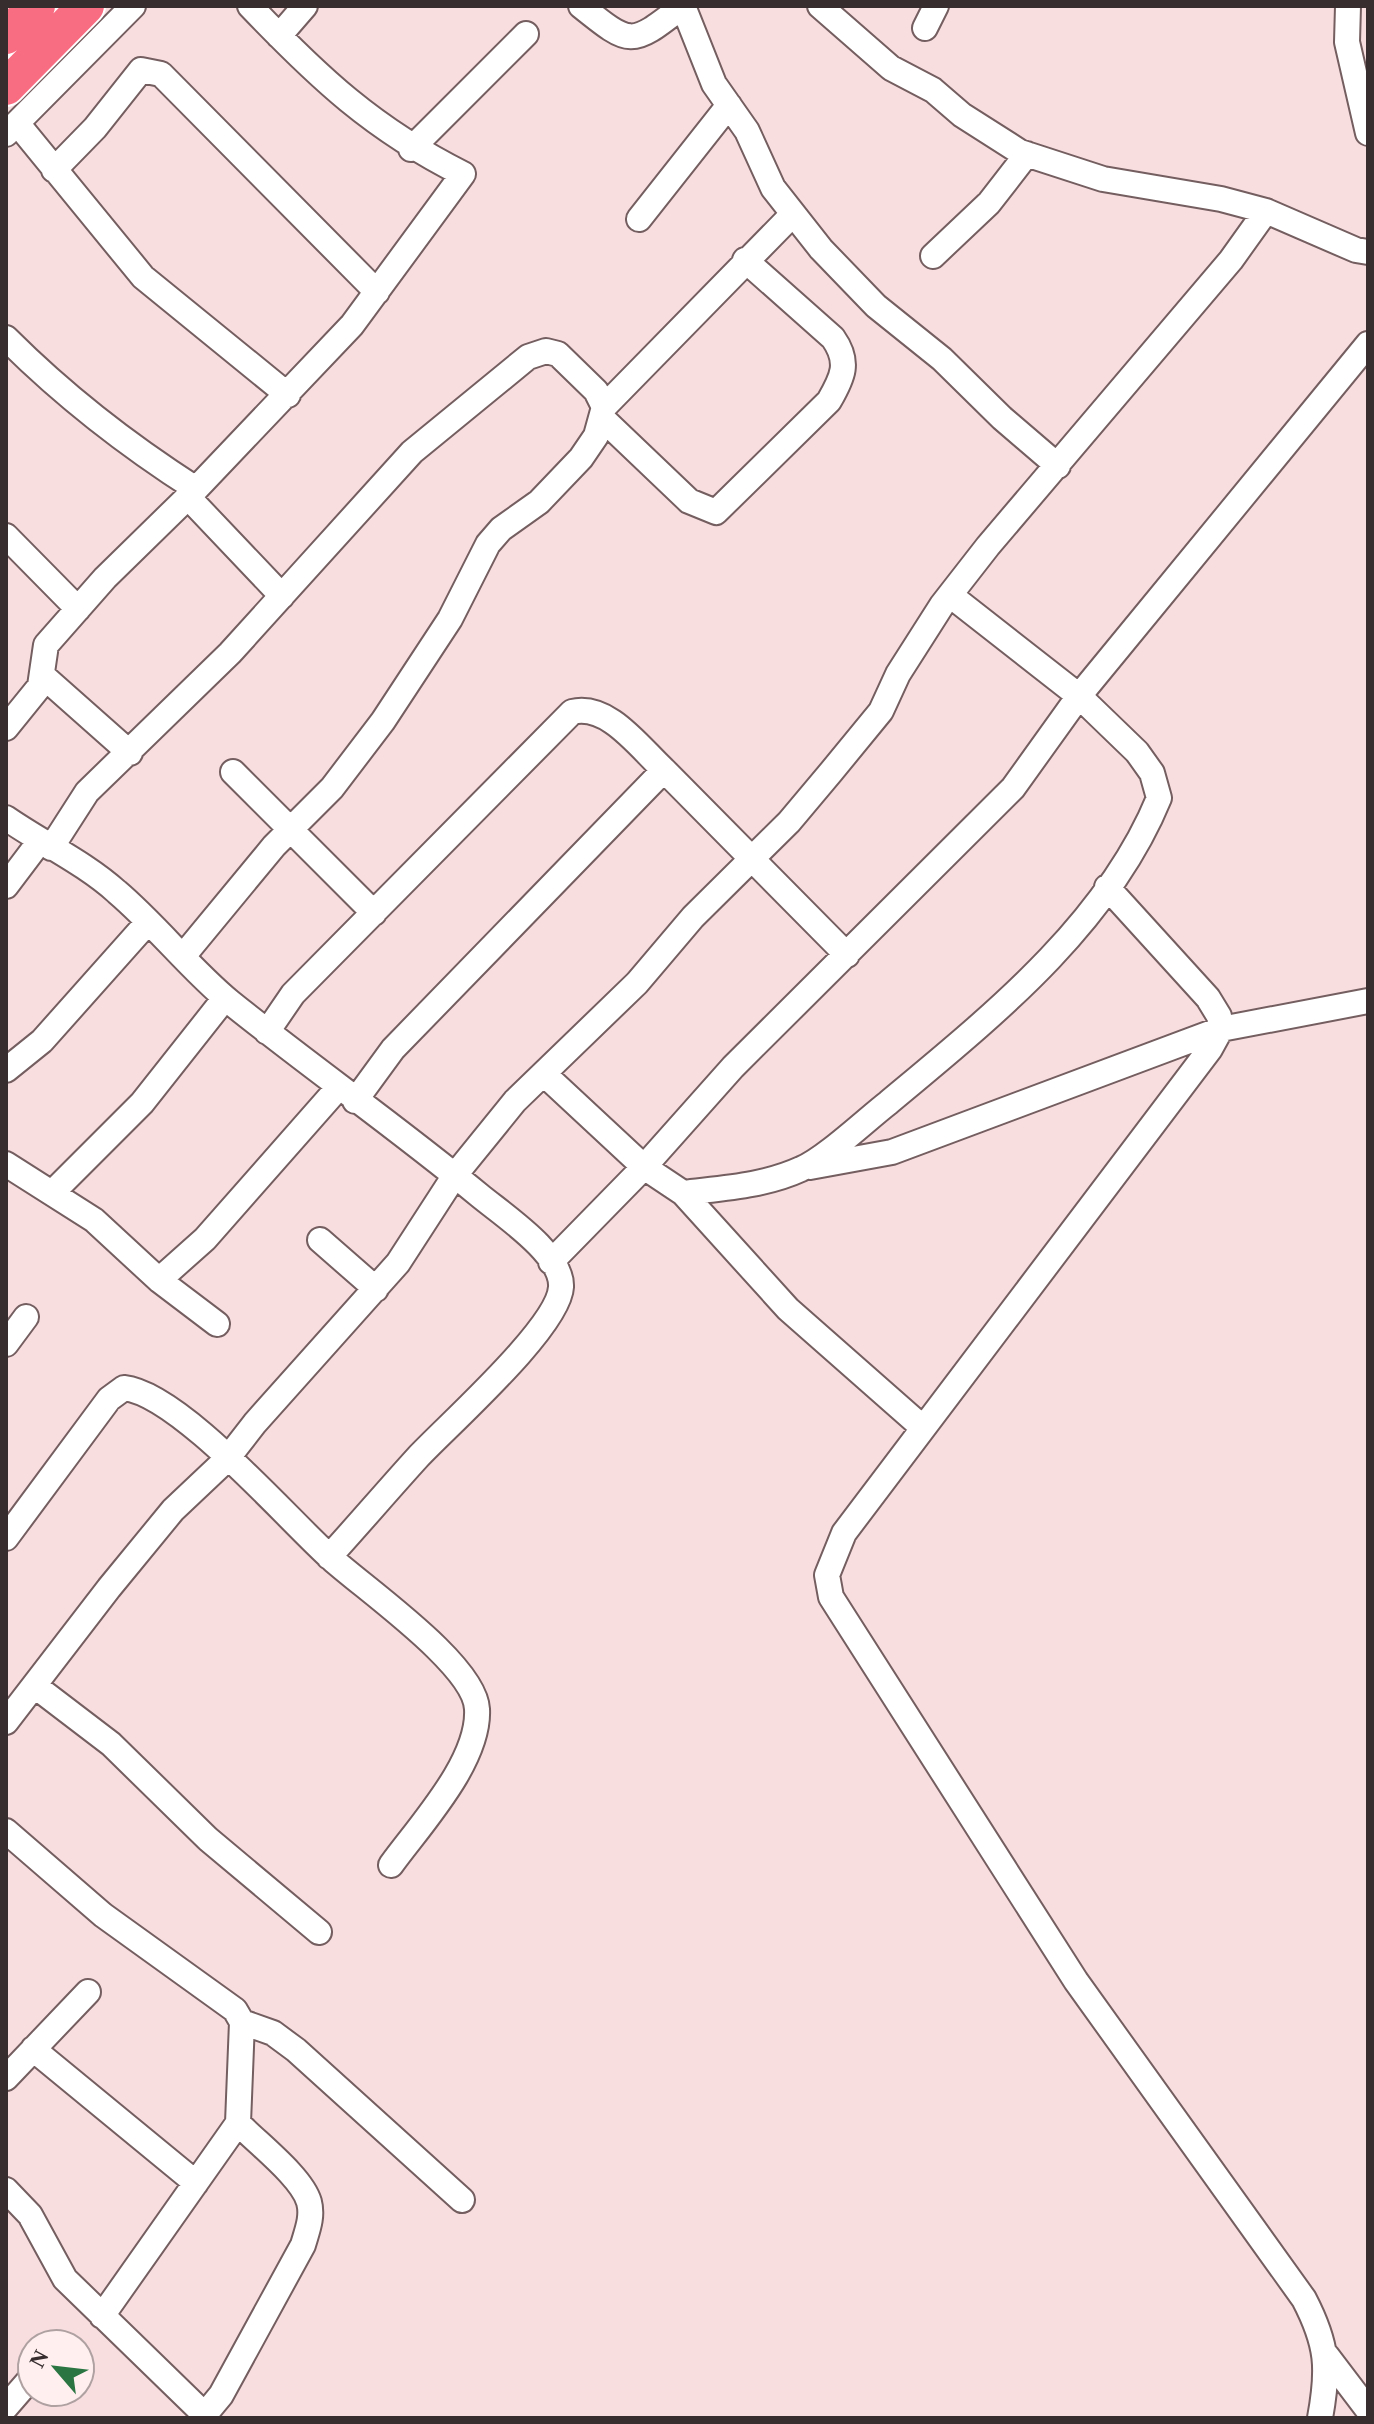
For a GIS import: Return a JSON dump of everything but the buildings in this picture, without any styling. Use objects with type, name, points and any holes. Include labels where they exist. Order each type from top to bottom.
[{"type":"highway","points":[[6,36],[37,6]]},
{"type":"highway","points":[[6,87],[86,6]]},
{"type":"street","points":[[133,6],[11,128],[54,170],[143,277],[288,395]]},
{"type":"street","points":[[6,728],[40,686],[46,645],[288,395],[377,292],[463,174],[411,149],[324,83],[250,6]]},
{"type":"street","points":[[279,36],[305,6]]},
{"type":"street","points":[[581,6],[616,34],[627,38],[650,31],[683,6],[714,84],[747,131],[773,188],[793,214],[876,306],[942,359],[1002,418],[1058,466]]},
{"type":"street","points":[[820,6],[891,68],[933,90],[962,115],[1027,154],[1103,179],[1221,199],[1266,211],[1341,244],[1368,252]]},
{"type":"street","points":[[1348,6],[1347,42],[1368,133]]},
{"type":"street","points":[[411,149],[526,34]]},
{"type":"street","points":[[54,170],[95,128],[141,70],[161,74],[377,292]]},
{"type":"street","points":[[639,219],[729,105]]},
{"type":"street","points":[[933,256],[989,203],[1027,154]]},
{"type":"street","points":[[6,1722],[173,1510],[227,1459],[255,1423],[398,1263],[455,1175],[515,1101],[637,983],[693,917],[753,859],[881,711],[898,674],[950,595],[1231,260],[1266,211]]},
{"type":"street","points":[[184,955],[291,828],[332,788],[383,721],[450,619],[488,544],[501,529],[539,502],[581,458],[596,436],[603,413],[745,260],[793,214]]},
{"type":"street","points":[[6,886],[87,792],[130,753],[282,596],[412,452],[528,357],[546,351],[558,354],[596,391],[603,413],[689,501],[716,512],[829,401],[842,379],[843,353],[833,338],[745,260]]},
{"type":"street","points":[[6,338],[54,386],[192,493],[282,596]]},
{"type":"street","points":[[551,1262],[644,1167],[733,1067],[1013,788],[1079,696],[1368,344]]},
{"type":"street","points":[[6,536],[78,609]]},
{"type":"street","points":[[804,1169],[956,1046],[1046,964],[1131,857],[1159,798],[1152,773],[1137,752],[1079,696],[950,595]]},
{"type":"street","points":[[42,675],[130,753]]},
{"type":"street","points":[[267,1032],[293,994],[572,712],[586,708],[604,715],[664,770],[847,955]]},
{"type":"street","points":[[159,1280],[205,1239],[664,770]]},
{"type":"street","points":[[233,772],[374,913]]},
{"type":"street","points":[[6,818],[116,890],[225,998],[455,1175],[544,1249],[562,1285],[558,1301],[539,1329],[329,1557]]},
{"type":"street","points":[[1107,887],[1208,998],[1219,1016],[1221,1029],[1210,1049],[1040,1277],[922,1427],[844,1533],[827,1575],[831,1597],[1076,1981],[1304,2299],[1318,2326],[1327,2356],[1368,2410]]},
{"type":"street","points":[[6,1070],[42,1041],[148,922]]},
{"type":"street","points":[[52,1193],[142,1103],[225,998]]},
{"type":"street","points":[[683,1193],[754,1184],[804,1169],[892,1152],[1221,1029],[1368,1001]]},
{"type":"street","points":[[544,1074],[644,1167],[683,1193],[788,1309],[922,1427]]},
{"type":"street","points":[[6,1164],[94,1220],[159,1280],[217,1324]]},
{"type":"street","points":[[320,1240],[376,1289]]},
{"type":"street","points":[[6,1344],[26,1317]]},
{"type":"street","points":[[6,1538],[109,1399],[124,1388],[138,1389],[163,1404],[265,1488],[329,1557],[438,1649],[469,1683],[477,1707],[474,1734],[457,1773],[391,1865]]},
{"type":"street","points":[[35,1686],[111,1744],[208,1839],[319,1932]]},
{"type":"street","points":[[6,1831],[103,1915],[158,1957],[229,2003],[242,2022],[273,2033],[296,2050],[462,2200]]},
{"type":"street","points":[[6,2078],[88,1992]]},
{"type":"street","points":[[102,2316],[238,2123],[242,2022]]},
{"type":"street","points":[[33,2049],[196,2183]]},
{"type":"street","points":[[6,2190],[30,2215],[65,2279],[203,2416],[221,2395],[270,2308],[303,2245],[310,2221],[303,2188],[238,2123]]},
{"type":"street","points":[[1320,2418],[1327,2356]]}]
